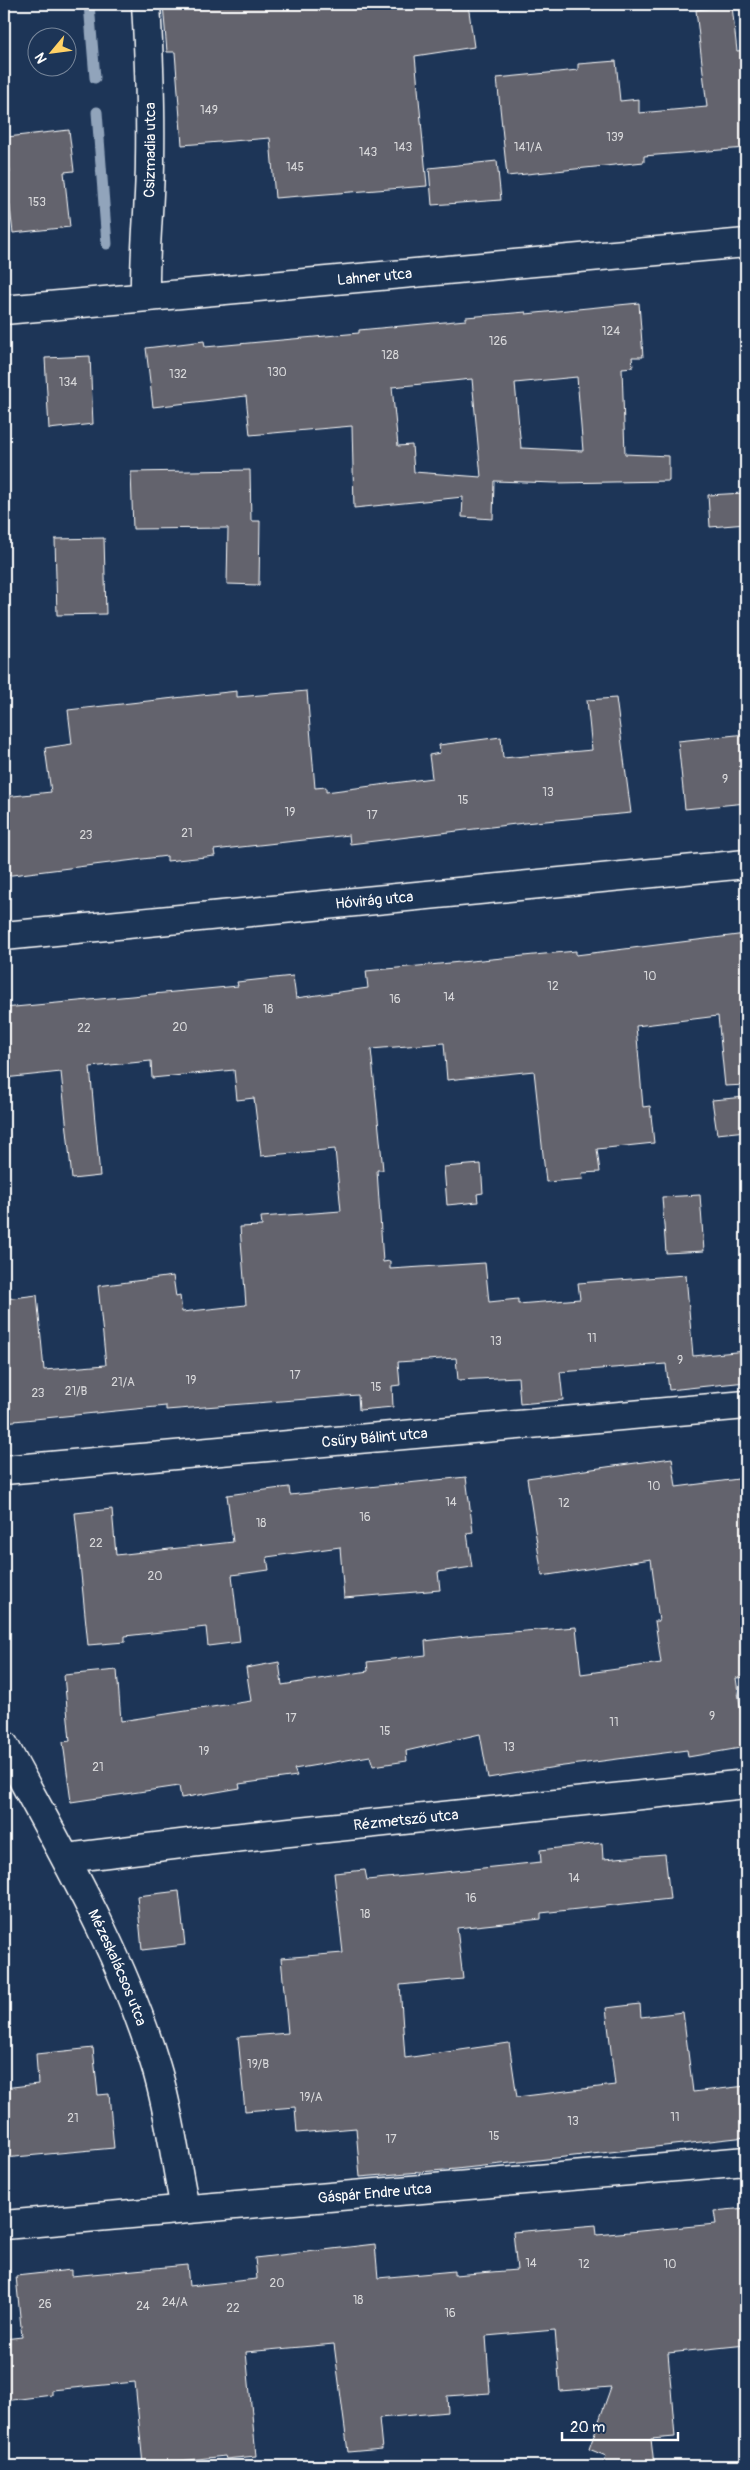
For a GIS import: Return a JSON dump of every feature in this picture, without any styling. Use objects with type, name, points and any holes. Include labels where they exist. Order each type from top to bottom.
[{"type":"street","name":"Csizmadia utca","points":[[145,296],[145,242],[150,162],[151,100],[146,4]]},
{"type":"street","name":"Lahner utca","points":[[4,310],[746,243]]},
{"type":"street","name":"Hóvirág utca","points":[[4,936],[746,864]]},
{"type":"street","name":"Csűry Bálint utca","points":[[4,1470],[746,1405]]},
{"type":"street","name":"Mézeskalácsos utca","points":[[4,1745],[88,1901],[146,2038],[162,2092],[185,2208]]},
{"type":"street","name":"Rézmetsző utca","points":[[66,1858],[224,1839],[746,1784]]},
{"type":"street","name":"Gáspár Endre utca","points":[[4,2225],[746,2161]]},
{"type":"building","points":[[163,4],[468,4],[474,47],[415,56],[427,186],[275,198],[270,138],[182,145],[175,52],[167,52]]},
{"type":"building","points":[[732,6],[737,51],[746,50],[746,148],[644,156],[644,162],[507,176],[497,78],[578,70],[578,64],[616,61],[620,101],[639,99],[639,113],[707,107],[696,10]]},
{"type":"building","points":[[69,130],[74,171],[64,172],[70,227],[13,233],[6,174],[10,173],[7,137]]},
{"type":"building","points":[[497,161],[501,200],[432,205],[429,168]]},
{"type":"building","points":[[639,303],[643,357],[632,357],[633,367],[622,368],[625,454],[669,456],[669,481],[556,483],[494,481],[493,519],[462,517],[463,497],[354,508],[352,426],[250,435],[246,396],[153,407],[146,348],[204,341],[205,347],[359,333],[359,330],[466,320],[466,317],[526,312],[526,314]],"holes":[[[577,377],[583,451],[521,448],[515,383]],[[472,379],[481,477],[414,472],[412,445],[398,446],[392,387]]]},
{"type":"building","points":[[90,356],[93,424],[49,429],[45,358]]},
{"type":"building","points":[[250,470],[251,521],[260,521],[259,585],[227,584],[228,528],[133,529],[131,472]]},
{"type":"building","points":[[744,493],[746,524],[710,527],[708,495]]},
{"type":"building","points":[[104,538],[106,614],[57,615],[55,539]]},
{"type":"building","points":[[237,691],[237,697],[307,691],[315,788],[326,787],[326,792],[432,778],[429,755],[440,753],[439,745],[501,737],[503,758],[592,750],[587,700],[616,698],[631,813],[524,823],[350,844],[349,835],[214,850],[215,856],[167,861],[167,856],[4,876],[4,797],[51,792],[45,748],[72,744],[68,710]]},
{"type":"building","points":[[746,734],[746,803],[685,809],[678,741]]},
{"type":"building","points":[[746,934],[746,1085],[725,1086],[718,1016],[636,1026],[643,1107],[650,1106],[654,1143],[597,1149],[600,1172],[582,1173],[583,1179],[546,1182],[534,1071],[447,1080],[444,1043],[371,1049],[383,1170],[377,1170],[383,1262],[390,1261],[390,1269],[485,1263],[489,1302],[518,1299],[518,1304],[580,1299],[578,1283],[686,1275],[693,1356],[746,1351],[746,1382],[669,1390],[666,1364],[560,1372],[563,1400],[520,1404],[518,1377],[458,1380],[456,1358],[398,1362],[400,1385],[392,1386],[393,1407],[359,1410],[358,1395],[166,1410],[166,1406],[4,1422],[4,1370],[9,1370],[5,1299],[37,1295],[44,1370],[106,1365],[98,1286],[173,1276],[176,1297],[180,1296],[182,1312],[246,1305],[240,1227],[262,1226],[261,1217],[341,1211],[335,1149],[261,1156],[254,1098],[237,1100],[234,1070],[152,1078],[151,1061],[90,1067],[100,1176],[72,1179],[61,1072],[4,1078],[4,1008],[238,986],[237,982],[293,976],[296,998],[368,988],[366,971],[576,951],[576,955]]},
{"type":"building","points":[[746,1097],[746,1131],[717,1134],[712,1100]]},
{"type":"building","points":[[481,1164],[483,1193],[477,1194],[478,1202],[447,1205],[444,1167]]},
{"type":"building","points":[[700,1195],[704,1251],[666,1253],[662,1197]]},
{"type":"building","points":[[672,1458],[676,1487],[746,1478],[746,1677],[736,1678],[746,1747],[688,1757],[687,1750],[488,1778],[480,1734],[406,1751],[407,1761],[373,1766],[370,1756],[294,1769],[297,1776],[239,1784],[240,1788],[181,1798],[179,1786],[71,1802],[63,1742],[70,1741],[64,1675],[117,1670],[121,1721],[251,1701],[246,1668],[279,1662],[282,1685],[368,1671],[367,1662],[426,1655],[425,1641],[474,1635],[576,1627],[581,1674],[661,1663],[655,1621],[659,1621],[651,1559],[542,1576],[527,1478]]},
{"type":"building","points":[[466,1477],[473,1532],[467,1533],[472,1567],[438,1572],[440,1590],[344,1598],[340,1547],[267,1557],[269,1570],[232,1575],[240,1642],[208,1646],[206,1627],[125,1636],[125,1642],[88,1645],[75,1513],[112,1509],[116,1555],[233,1542],[227,1495],[289,1487],[290,1495]]},
{"type":"building","points":[[602,1843],[603,1859],[665,1854],[670,1899],[541,1913],[541,1919],[457,1928],[463,1979],[400,1985],[405,2058],[509,2043],[517,2097],[615,2085],[606,2008],[640,2004],[641,2017],[683,2012],[693,2092],[746,2086],[746,2137],[456,2169],[360,2177],[356,2128],[297,2133],[295,2107],[245,2111],[238,2037],[288,2033],[281,1958],[343,1953],[334,1873],[365,1870],[367,1880],[541,1862],[540,1850]]},
{"type":"building","points":[[179,1891],[185,1945],[142,1950],[137,1896]]},
{"type":"building","points":[[93,2048],[98,2095],[109,2094],[114,2148],[4,2158],[4,2088],[38,2084],[36,2054]]},
{"type":"building","points":[[746,2208],[746,2345],[668,2353],[675,2437],[651,2439],[654,2466],[602,2466],[606,2456],[589,2449],[611,2387],[560,2391],[555,2330],[486,2336],[490,2393],[447,2396],[448,2412],[379,2418],[382,2449],[348,2452],[334,2344],[246,2352],[256,2456],[226,2459],[225,2456],[143,2465],[135,2382],[52,2390],[52,2395],[4,2401],[4,2339],[22,2337],[16,2276],[71,2270],[71,2276],[187,2265],[189,2286],[257,2279],[255,2258],[375,2244],[378,2278],[454,2271],[454,2275],[517,2270],[513,2232],[596,2225],[597,2235],[716,2224],[714,2211]]},
{"type":"waterway","points":[[89,4],[95,78]]},
{"type":"waterway","points":[[97,112],[107,244]]}]
